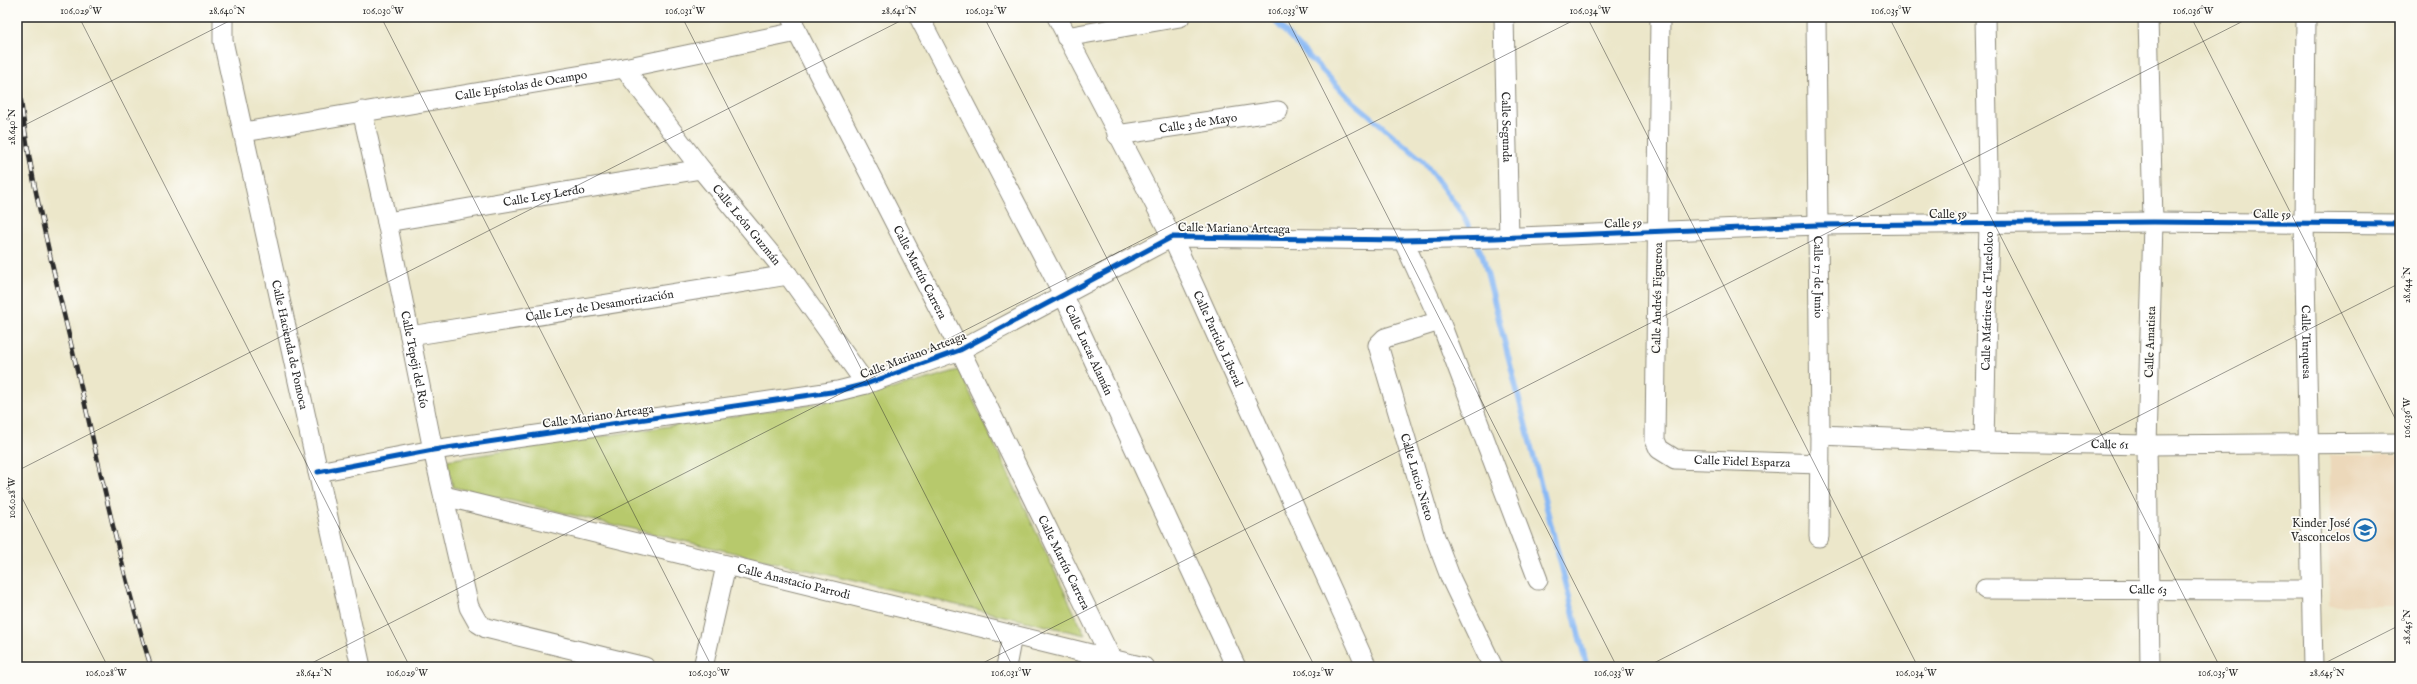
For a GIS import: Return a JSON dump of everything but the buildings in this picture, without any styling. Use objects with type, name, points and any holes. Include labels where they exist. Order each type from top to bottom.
[{"type":"street","name":"Calle Lucas Alamán","points":[[919,17],[1063,294],[1236,667]]},
{"type":"street","name":"Calle Partido Liberal","points":[[1056,17],[1172,238],[1366,667]]},
{"type":"street","points":[[1066,37],[1180,17]]},
{"type":"street","name":"Calle Segunda","points":[[1502,238],[1504,17]]},
{"type":"street","name":"Calle Andrés Figueroa","points":[[1660,17],[1655,440],[1659,449],[1665,455]]},
{"type":"street","name":"Calle 17 de Junio","points":[[1816,17],[1820,435],[1819,537]]},
{"type":"street","name":"Calle Mártires de Tlatelolco","points":[[1984,442],[1989,224],[1986,17]]},
{"type":"street","name":"Calle Amatista","points":[[2148,17],[2153,222],[2147,445],[2150,667]]},
{"type":"street","name":"Calle Turquesa","points":[[2306,17],[2304,224],[2311,590],[2314,667]]},
{"type":"street","name":"Calle Hacienda de Pomoca","points":[[228,18],[223,41],[361,667]]},
{"type":"street","name":"Calle Epístolas de Ocampo","points":[[244,132],[624,68],[794,25]]},
{"type":"street","name":"Calle Martín Carrera","points":[[794,25],[960,350],[1111,658]]},
{"type":"street","name":"Calle León Guzmán","points":[[624,68],[701,169],[788,275],[866,384]]},
{"type":"street","name":"Calle Tepeji del Río","points":[[362,111],[387,222],[433,450],[469,607],[478,623],[486,628],[645,667]]},
{"type":"street","name":"Calle 3 de Mayo","points":[[1117,135],[1278,111]]},
{"type":"street","name":"Calle Ley Lerdo","points":[[387,222],[701,169]]},
{"type":"street","name":"Calle 59","points":[[1502,238],[1818,225],[2153,222],[2400,224]]},
{"type":"street","name":"Calle Mariano Arteaga","points":[[318,472],[433,450],[830,392],[866,384],[960,350],[1063,294],[1172,238],[1403,240],[1502,238]]},
{"type":"street","points":[[1403,240],[1440,321],[1538,580]]},
{"type":"street","name":"Calle Ley de Desamortización","points":[[410,336],[788,275]]},
{"type":"street","name":"Calle Lucio Nieto","points":[[1440,321],[1385,338],[1378,345],[1435,538],[1451,579],[1493,667]]},
{"type":"street","name":"Calle 61","points":[[1820,435],[1984,442],[2147,445],[2400,443]]},
{"type":"street","name":"Calle Fidel Esparza","points":[[1665,455],[1675,459],[1820,464]]},
{"type":"street","name":"Calle Anastacio Parrodi","points":[[444,496],[1012,636],[1111,658],[1144,667]]},
{"type":"street","points":[[703,667],[726,566]]},
{"type":"street","name":"Calle 63","points":[[1985,589],[2311,590]]},
{"type":"street","points":[[1006,667],[1012,636]]},
{"type":"shaded area","name":"Kinder José Vasconcelos","points":[[2330,455],[2400,455],[2400,606],[2329,606]]},
{"type":"green space","points":[[959,370],[1085,635],[453,487],[447,460],[826,402],[892,389]]},
{"type":"waterway","points":[[1271,17],[1348,97],[1422,160],[1462,213],[1483,257],[1587,667]]},
{"type":"railway","points":[[17,56],[25,133],[48,248],[129,591],[151,667]]},
{"type":"cycle path","points":[[318,472],[433,450],[838,391],[866,384],[960,350],[1172,237],[1403,240],[1495,238],[1818,225],[2153,222],[2400,224]]},
{"type":"place","name":"Kinder José Vasconcelos","points":[[2365,530]]}]
